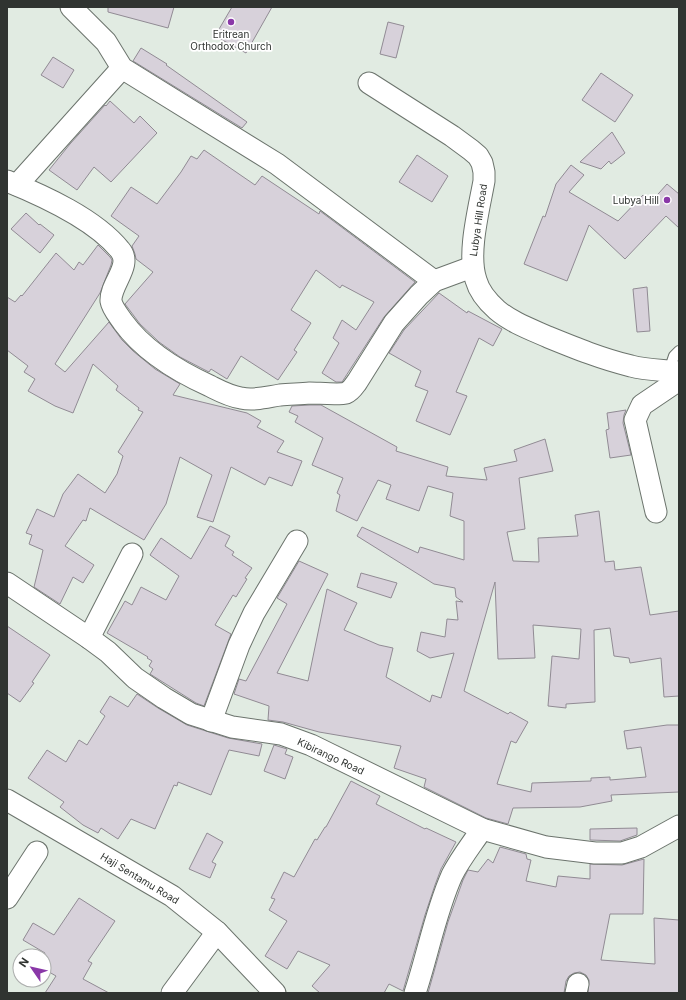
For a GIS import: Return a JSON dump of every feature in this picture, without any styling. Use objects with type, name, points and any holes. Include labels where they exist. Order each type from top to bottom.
[{"type":"street","points":[[71,7],[106,42],[122,68],[277,164],[434,281]]},
{"type":"street","points":[[122,68],[12,183],[87,221],[121,250],[124,257],[124,264],[112,290],[111,302],[113,307],[124,323],[154,354],[186,375],[226,394],[241,398],[255,399],[281,395],[321,392],[345,393],[350,391],[357,382],[394,323],[419,294],[434,281],[472,267]]},
{"type":"street","name":"Lubya Hill Road","points":[[369,83],[452,136],[478,156],[484,172],[484,181],[473,250],[472,267],[480,291],[497,310],[510,319],[528,328],[582,351],[632,367],[676,374]]},
{"type":"street","points":[[656,512],[635,420],[642,405],[676,374]]},
{"type":"street","points":[[211,722],[242,638],[254,613],[297,541]]},
{"type":"street","points":[[89,638],[132,554]]},
{"type":"street","name":"Kibirango Road","points":[[7,583],[89,638],[108,652],[136,678],[164,698],[191,714],[211,722],[232,727],[281,734],[311,745],[482,829],[546,847],[595,853],[622,853],[641,847],[679,826]]},
{"type":"street","name":"Haji Sentamu Road","points":[[7,800],[172,896],[217,932],[275,993]]},
{"type":"street","points":[[415,993],[446,891],[453,874],[482,829]]},
{"type":"street","points":[[7,898],[37,852]]},
{"type":"street","points":[[172,993],[217,932]]},
{"type":"lane","points":[[676,374],[674,356],[679,351]]},
{"type":"building","points":[[108,7],[174,7],[168,28],[108,12]]},
{"type":"building","points":[[232,7],[272,7],[246,53],[215,36]]},
{"type":"building","points":[[388,22],[404,26],[396,58],[380,54]]},
{"type":"building","points":[[141,48],[167,64],[166,65],[247,122],[242,128],[133,61]]},
{"type":"building","points":[[53,57],[74,70],[63,88],[41,75]]},
{"type":"building","points":[[601,73],[633,95],[615,122],[582,100]]},
{"type":"building","points":[[110,101],[134,123],[140,116],[157,133],[111,182],[94,167],[77,190],[49,170],[70,144]]},
{"type":"building","points":[[612,132],[625,153],[611,164],[609,161],[601,169],[580,162]]},
{"type":"building","points":[[204,150],[255,185],[262,176],[319,214],[320,211],[415,282],[384,317],[342,382],[336,382],[322,373],[339,343],[333,338],[342,320],[356,330],[374,302],[342,285],[340,288],[316,270],[291,310],[311,323],[294,350],[297,352],[278,380],[241,356],[227,379],[211,369],[209,372],[180,357],[159,342],[140,324],[125,304],[153,272],[136,259],[132,246],[139,236],[111,216],[131,187],[157,204],[191,156],[197,159]]},
{"type":"building","points":[[417,155],[448,176],[432,202],[399,182]]},
{"type":"building","points":[[571,165],[584,175],[569,192],[618,221],[643,195],[651,202],[667,184],[679,194],[679,228],[666,216],[625,259],[589,225],[567,281],[524,264],[543,216],[545,217],[556,184]]},
{"type":"building","points":[[26,213],[39,225],[40,224],[54,235],[40,253],[11,229]]},
{"type":"building","points":[[98,245],[112,260],[111,265],[100,293],[55,364],[65,372],[109,322],[122,340],[133,351],[155,369],[180,384],[173,395],[247,413],[261,421],[257,427],[284,441],[277,452],[302,461],[292,486],[269,477],[265,485],[231,467],[213,522],[197,517],[212,475],[180,457],[166,504],[144,540],[90,508],[86,521],[83,520],[65,546],[94,565],[83,583],[73,577],[60,604],[34,587],[43,550],[29,544],[32,535],[26,533],[37,509],[54,517],[63,494],[78,474],[105,493],[117,474],[123,456],[118,452],[143,412],[138,410],[139,408],[116,390],[118,386],[93,364],[73,413],[55,406],[28,391],[35,379],[24,372],[28,366],[7,350],[7,297],[15,302],[21,295],[22,296],[56,253],[74,270],[79,262],[83,265]]},
{"type":"building","points":[[647,287],[650,331],[637,332],[633,289]]},
{"type":"building","points":[[439,293],[467,313],[468,311],[502,329],[493,346],[479,338],[456,392],[467,396],[450,435],[416,421],[428,391],[415,386],[421,371],[389,353],[404,330]]},
{"type":"building","points":[[321,405],[397,447],[396,451],[448,467],[446,476],[487,480],[484,468],[517,461],[514,450],[545,439],[553,471],[519,478],[525,529],[507,532],[513,561],[539,562],[538,538],[578,536],[575,515],[599,511],[605,562],[614,561],[615,570],[641,567],[650,615],[679,611],[679,696],[664,697],[661,658],[630,663],[629,658],[614,656],[610,628],[594,630],[595,702],[566,704],[566,708],[548,706],[552,656],[579,659],[581,629],[533,625],[535,658],[498,659],[495,582],[464,691],[508,714],[510,712],[528,722],[516,743],[511,741],[497,784],[531,792],[532,783],[591,781],[591,778],[610,777],[610,780],[646,777],[641,747],[627,749],[624,731],[667,725],[679,725],[679,792],[611,795],[612,801],[580,807],[513,808],[508,824],[486,818],[424,787],[426,779],[394,768],[401,746],[319,732],[283,722],[268,720],[269,706],[234,694],[239,679],[246,681],[287,604],[277,598],[299,561],[328,574],[277,673],[308,681],[327,589],[357,603],[344,630],[379,645],[393,648],[386,677],[430,702],[432,695],[441,698],[454,653],[430,658],[417,651],[421,632],[445,637],[447,619],[458,620],[456,601],[463,602],[456,597],[455,588],[434,584],[357,536],[362,527],[418,553],[420,547],[464,560],[464,521],[450,516],[453,493],[428,486],[419,511],[386,499],[391,485],[378,480],[357,521],[336,511],[340,495],[337,493],[343,478],[312,465],[323,438],[295,422],[298,416],[289,412],[292,406]]},
{"type":"building","points":[[626,410],[623,423],[631,455],[610,458],[606,430],[609,429],[607,413]]},
{"type":"building","points":[[210,526],[230,536],[225,546],[234,552],[232,555],[252,568],[245,578],[247,579],[236,597],[233,595],[215,625],[231,634],[204,706],[196,703],[150,674],[153,669],[149,666],[152,661],[147,658],[148,657],[107,633],[125,601],[132,605],[141,587],[166,600],[179,576],[150,555],[161,538],[191,559]]},
{"type":"building","points":[[361,573],[397,583],[391,598],[357,587]]},
{"type":"building","points":[[7,626],[50,655],[32,682],[34,683],[20,702],[7,693]]},
{"type":"building","points":[[137,694],[187,725],[228,738],[262,744],[259,756],[229,750],[211,795],[178,782],[177,786],[174,785],[155,829],[131,819],[118,839],[101,828],[98,833],[83,825],[60,807],[64,802],[28,778],[47,750],[66,762],[79,740],[87,745],[105,716],[100,712],[110,696],[128,707]]},
{"type":"building","points":[[274,745],[287,749],[285,754],[293,757],[285,779],[264,771]]},
{"type":"building","points":[[351,781],[380,796],[376,804],[425,829],[426,828],[456,842],[441,869],[435,885],[403,991],[389,984],[384,993],[320,993],[312,986],[330,965],[298,951],[287,969],[265,956],[287,921],[269,910],[275,899],[271,898],[284,872],[294,877],[315,839],[317,840],[326,827]]},
{"type":"building","points":[[637,828],[637,835],[620,841],[590,840],[590,829]]},
{"type":"building","points":[[207,833],[223,842],[212,862],[216,864],[210,878],[189,869]]},
{"type":"building","points":[[500,847],[526,854],[527,859],[531,860],[526,881],[556,887],[558,876],[590,879],[590,864],[622,865],[644,859],[643,914],[610,914],[601,960],[655,964],[654,918],[679,920],[679,993],[588,993],[589,980],[586,975],[580,972],[569,976],[566,981],[564,993],[428,993],[448,922],[463,880],[468,870],[478,872],[488,859],[493,863]]},
{"type":"building","points":[[79,898],[115,921],[88,961],[92,963],[83,979],[109,993],[45,993],[48,988],[52,988],[52,982],[56,976],[52,974],[52,948],[37,948],[23,940],[33,923],[54,935]]},
{"type":"place","name":"Eritrean Orthodox Church","points":[[231,22]]},
{"type":"place","name":"Lubya Hill","points":[[667,200]]}]
